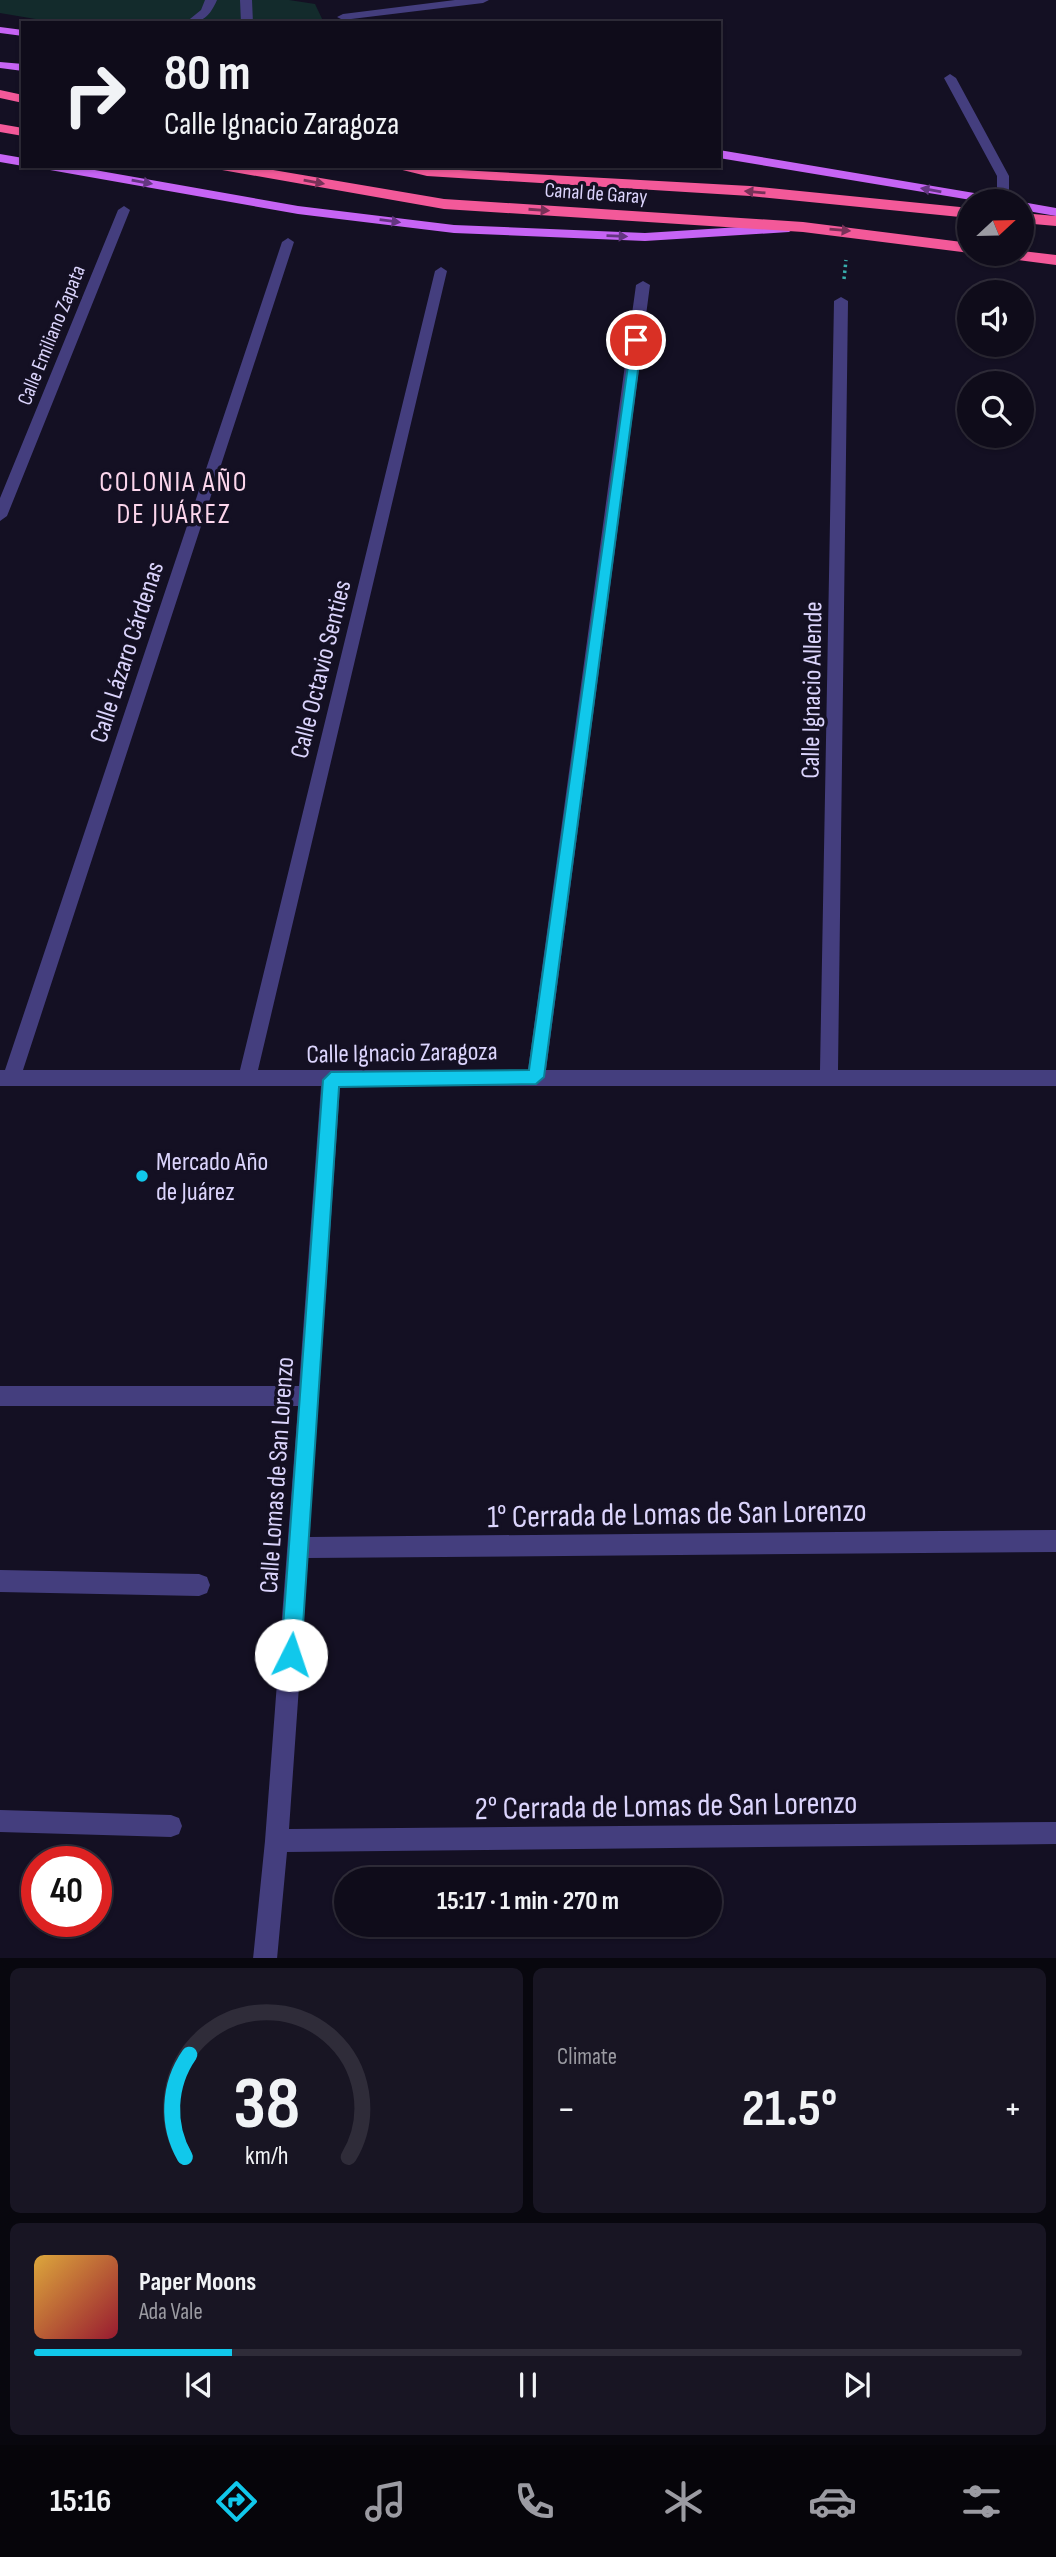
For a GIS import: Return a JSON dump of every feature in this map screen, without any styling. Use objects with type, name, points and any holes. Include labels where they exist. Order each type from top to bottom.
[{"type":"highway","points":[[0,94],[21,99]]},
{"type":"highway","points":[[0,128],[21,132]]},
{"type":"highway","name":"Canal de Garay","points":[[234,168],[444,204],[803,227],[957,246]]},
{"type":"highway","name":"Canal de Garay","points":[[405,168],[428,172],[750,191],[957,212]]},
{"type":"highway","points":[[1034,219],[1056,221]]},
{"type":"highway","points":[[1034,257],[1056,260]]},
{"type":"main road","points":[[0,30],[21,33]]},
{"type":"main road","points":[[0,65],[21,68]]},
{"type":"main road","points":[[721,154],[957,194]]},
{"type":"main road","points":[[0,158],[21,162]]},
{"type":"main road","points":[[61,168],[298,210],[454,229],[645,237],[803,227]]},
{"type":"main road","points":[[1034,207],[1056,212]]},
{"type":"street","points":[[194,21],[206,12],[211,0]]},
{"type":"street","points":[[246,0],[247,21]]},
{"type":"street","points":[[342,16],[483,0]]},
{"type":"street","points":[[950,78],[1003,176],[1002,189]]},
{"type":"street","name":"Calle Emiliano Zapata","points":[[0,516],[124,210]]},
{"type":"street","name":"Calle Lázaro Cárdenas","points":[[5,1078],[288,243]]},
{"type":"street","name":"Calle Octavio Senties","points":[[247,1079],[441,271]]},
{"type":"street","points":[[536,1077],[643,285]]},
{"type":"street","name":"Calle Ignacio Allende","points":[[829,1079],[841,301]]},
{"type":"street","name":"Calle Ignacio Zaragoza","points":[[5,1078],[1056,1078]]},
{"type":"street","name":"Calle Lomas de San Lorenzo","points":[[265,1958],[278,1841],[331,1080]]},
{"type":"street","points":[[0,1396],[309,1396]]},
{"type":"street","name":"1° Cerrada de Lomas de San Lorenzo","points":[[299,1548],[1056,1541]]},
{"type":"street","points":[[0,1581],[199,1586]]},
{"type":"street","points":[[0,1821],[172,1826]]},
{"type":"street","name":"2° Cerrada de Lomas de San Lorenzo","points":[[278,1841],[1056,1833]]},
{"type":"path","points":[[841,301],[849,231]]},
{"type":"green space","points":[[0,0],[289,0],[315,4],[323,21],[47,21],[0,13]]},
{"type":"place","name":"Mercado Año de Juárez","points":[[142,1176]]},
{"type":"district","name":"COLONIA AÑO DE JUÁREZ","points":[[174,497]]},
{"type":"route","points":[[291,1655],[331,1080],[536,1077],[636,340]]}]
